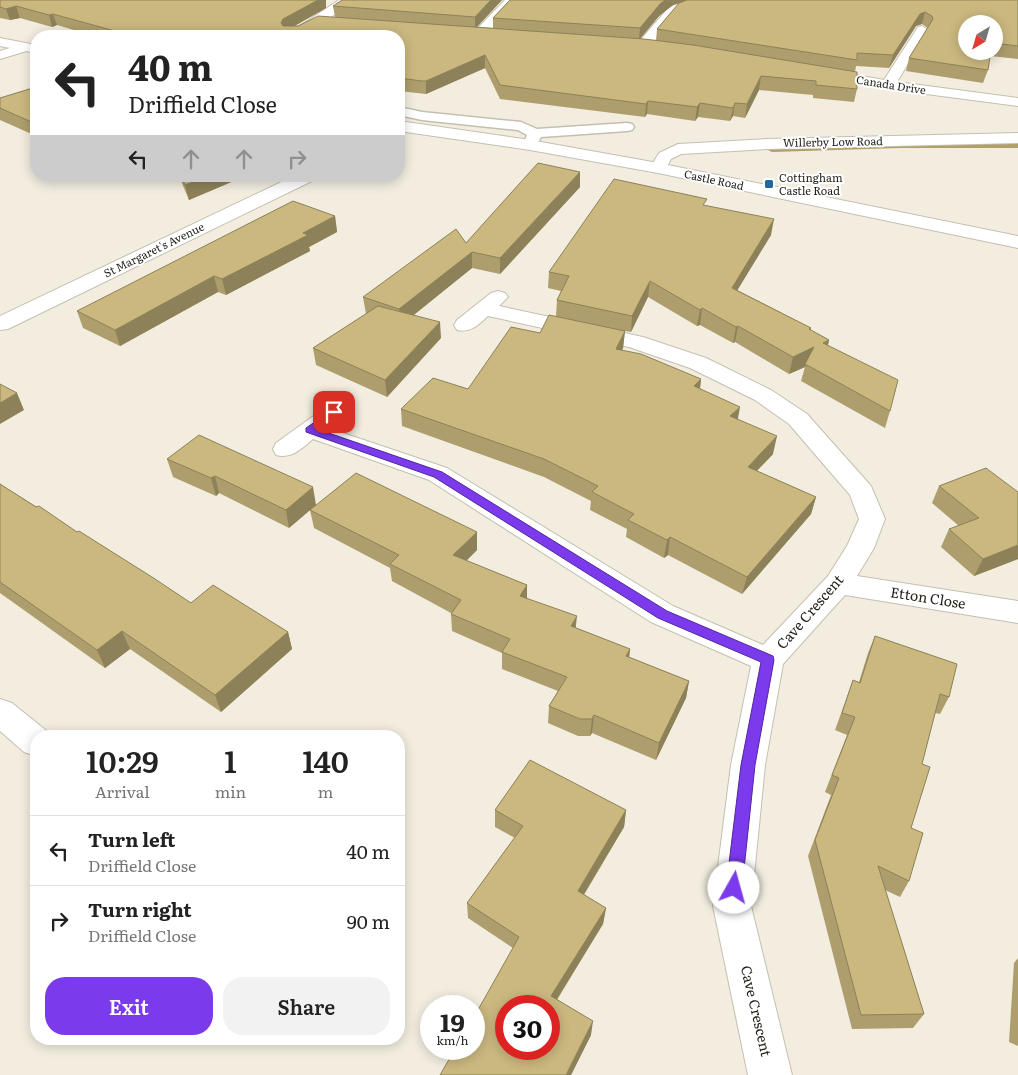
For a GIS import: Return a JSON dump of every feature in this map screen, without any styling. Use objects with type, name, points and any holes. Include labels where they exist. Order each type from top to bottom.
[{"type":"street","points":[[498,36],[475,35],[512,0]]},
{"type":"street","points":[[662,48],[638,46],[672,10],[700,0]]},
{"type":"street","points":[[328,2],[346,1]]},
{"type":"street","points":[[302,30],[317,22],[346,1]]},
{"type":"street","points":[[317,22],[335,24]]},
{"type":"street","points":[[904,28],[937,32]]},
{"type":"street","points":[[888,85],[922,30]]},
{"type":"street","points":[[0,42],[30,48]]},
{"type":"street","points":[[0,55],[30,48]]},
{"type":"street","name":"Canada Drive","points":[[810,71],[888,85],[1018,102]]},
{"type":"street","name":"Castle Road","points":[[405,129],[532,139],[658,168],[1018,242]]},
{"type":"street","name":"Willerby Low Road","points":[[658,168],[665,156],[678,149],[768,144],[1018,138]]},
{"type":"street","name":"St Margaret's Avenue","points":[[0,324],[296,182]]},
{"type":"street","name":"Cave Crescent","points":[[482,310],[635,342],[698,363],[763,395],[798,419],[862,492],[872,519],[860,548],[838,583],[768,660],[748,765],[732,906],[770,1075]]},
{"type":"street","points":[[285,449],[334,412]]},
{"type":"street","points":[[310,430],[438,474],[662,614],[768,660]]},
{"type":"street","name":"Etton Close","points":[[838,583],[1018,612]]},
{"type":"street","points":[[0,712],[30,737]]},
{"type":"lane","points":[[405,112],[422,116],[521,126],[532,139],[628,127]]},
{"type":"building","points":[[0,0],[318,0],[283,19],[281,23],[283,26],[298,26],[318,16],[644,39],[693,45],[857,72],[857,89],[816,85],[816,81],[761,76],[747,104],[735,103],[733,108],[700,103],[697,107],[648,101],[646,104],[500,85],[485,55],[426,81],[405,79],[405,30],[111,30],[16,6],[6,9],[0,7]]},
{"type":"building","points":[[342,0],[491,0],[475,17],[333,6]]},
{"type":"building","points":[[510,0],[665,0],[640,28],[493,18]]},
{"type":"building","points":[[687,0],[1018,0],[1018,46],[1003,44],[1003,15],[958,15],[958,60],[990,60],[988,70],[909,58],[933,19],[932,16],[925,12],[920,14],[893,55],[857,53],[857,60],[657,29],[679,3]]},
{"type":"building","points":[[30,89],[30,121],[0,108],[0,98]]},
{"type":"building","points":[[538,163],[580,172],[500,258],[472,252],[399,309],[363,297],[456,229],[466,243]]},
{"type":"building","points":[[614,179],[707,199],[703,205],[774,219],[732,288],[811,328],[809,329],[829,340],[823,343],[898,380],[890,411],[805,364],[814,347],[793,357],[738,326],[736,327],[702,308],[700,310],[650,281],[632,316],[557,300],[569,276],[549,272]]},
{"type":"building","points":[[293,201],[335,216],[303,233],[308,235],[222,279],[214,276],[115,330],[77,311]]},
{"type":"building","points":[[378,306],[440,322],[385,380],[313,348]]},
{"type":"building","points":[[549,315],[625,331],[616,349],[641,354],[701,379],[694,386],[740,407],[730,416],[777,436],[748,467],[816,497],[747,577],[670,537],[667,540],[628,520],[634,514],[592,492],[598,486],[544,459],[401,409],[433,378],[468,389],[511,327],[540,333]]},
{"type":"building","points":[[0,384],[17,393],[0,403]]},
{"type":"building","points":[[199,435],[313,487],[286,510],[215,476],[211,478],[167,459]]},
{"type":"building","points":[[986,468],[1018,492],[1018,545],[983,559],[949,529],[979,518],[939,486]]},
{"type":"building","points":[[356,473],[477,532],[453,555],[527,585],[520,596],[577,616],[571,626],[630,649],[626,656],[689,681],[659,743],[594,715],[592,719],[580,719],[549,706],[567,677],[502,652],[510,639],[451,614],[461,600],[390,564],[399,555],[310,510]]},
{"type":"building","points":[[0,484],[36,507],[39,506],[191,603],[213,585],[288,632],[215,695],[122,631],[97,650],[0,582]]},
{"type":"building","points":[[875,636],[957,664],[949,697],[940,694],[922,764],[930,767],[911,828],[923,833],[909,881],[878,866],[924,1014],[861,1015],[815,840],[839,778],[832,775],[855,717],[842,713],[853,680],[860,683]]},
{"type":"building","points":[[530,760],[626,810],[578,891],[606,908],[552,995],[495,995],[495,1060],[560,1060],[560,1001],[593,1021],[566,1075],[440,1075],[449,1060],[485,1060],[485,997],[519,937],[467,903],[523,826],[495,810]]},
{"type":"waterway","points":[[772,150],[900,146],[1018,146]]},
{"type":"place","name":"Cottingham Castle Road","points":[[769,184]]},
{"type":"route","points":[[334,412],[310,430],[438,474],[662,614],[768,660],[748,765],[734,888]]}]
